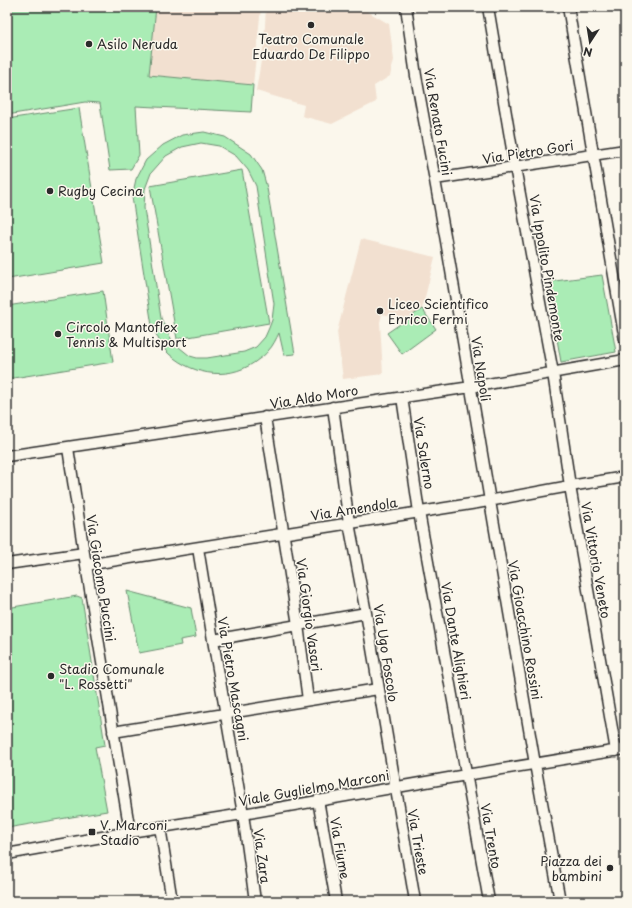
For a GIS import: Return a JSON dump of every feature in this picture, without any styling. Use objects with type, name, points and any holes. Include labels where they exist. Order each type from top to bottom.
[{"type":"street","name":"Via Renato Fucini","points":[[406,7],[416,76],[446,241]]},
{"type":"street","name":"Via Ippolito Pindemonte","points":[[488,7],[515,167],[553,373]]},
{"type":"street","points":[[568,7],[625,340]]},
{"type":"street","name":"Via Pietro Gori","points":[[435,179],[625,150]]},
{"type":"street","name":"Via Napoli","points":[[446,241],[490,501]]},
{"type":"street","name":"Via Aldo Moro","points":[[7,456],[471,387],[625,360]]},
{"type":"street","name":"Via Vittorio Veneto","points":[[553,373],[570,486],[620,750]]},
{"type":"street","name":"Via Salerno","points":[[402,397],[419,512]]},
{"type":"street","name":"Via Ugo Foscolo","points":[[333,407],[349,523],[396,788]]},
{"type":"street","name":"Via Giorgio Vasari","points":[[265,418],[298,625],[308,700]]},
{"type":"street","name":"Via Giacomo Puccini","points":[[68,448],[130,832]]},
{"type":"street","name":"Via Amendola","points":[[86,565],[625,478]]},
{"type":"street","name":"Via Gioacchino Rossini","points":[[490,501],[560,901]]},
{"type":"street","name":"Via Dante Alighieri","points":[[419,512],[466,775]]},
{"type":"street","name":"Via Pietro Mascagni","points":[[198,548],[212,640],[243,814]]},
{"type":"street","points":[[7,564],[84,553]]},
{"type":"street","points":[[212,640],[366,613]]},
{"type":"street","points":[[113,732],[378,689]]},
{"type":"street","name":"Viale Guglielmo Marconi","points":[[7,854],[318,800],[620,750]]},
{"type":"street","name":"Via Trento","points":[[466,775],[490,901]]},
{"type":"street","name":"Via Trieste","points":[[396,788],[415,901]]},
{"type":"street","name":"Via Fiume","points":[[318,800],[336,901]]},
{"type":"street","name":"Via Zara","points":[[243,814],[255,901]]},
{"type":"street","points":[[160,827],[172,901]]},
{"type":"shaded area","points":[[156,7],[261,7],[253,85],[149,75]]},
{"type":"shaded area","points":[[266,7],[360,7],[389,24],[394,60],[390,76],[374,86],[376,102],[332,124],[302,116],[304,105],[256,91],[264,43]]},
{"type":"shaded area","name":"Liceo Scientifico Enrico Fermi","points":[[361,239],[435,257],[422,309],[407,319],[382,314],[380,322],[383,374],[343,379],[337,332]]},
{"type":"green space","points":[[7,7],[156,7],[149,75],[253,85],[251,112],[136,106],[139,155],[131,169],[110,170],[100,103],[85,102],[7,115]]},
{"type":"green space","name":"Rugby Cecina","points":[[79,108],[104,263],[8,279],[7,119]]},
{"type":"green space","points":[[204,132],[225,137],[251,154],[262,170],[267,188],[295,354],[284,355],[279,333],[273,345],[266,353],[248,366],[237,371],[214,373],[190,368],[179,362],[166,351],[159,341],[152,326],[132,197],[136,179],[146,160],[163,145],[182,135]],"holes":[[[201,143],[219,146],[236,156],[248,170],[256,186],[274,304],[272,320],[269,328],[265,337],[256,347],[244,352],[207,358],[197,358],[190,356],[174,343],[161,318],[144,208],[145,189],[151,173],[166,156],[182,147]]]},
{"type":"green space","points":[[242,170],[269,323],[177,339],[150,186]]},
{"type":"green space","points":[[602,275],[616,352],[561,362],[547,282]]},
{"type":"green space","name":"Circolo Mantoflex Tennis & Multisport","points":[[103,291],[113,362],[7,379],[7,306]]},
{"type":"green space","points":[[422,309],[436,329],[402,354],[387,333]]},
{"type":"green space","points":[[127,591],[191,608],[196,637],[180,640],[181,645],[139,653]]},
{"type":"green space","name":"Stadio Comunale \"L. Rossetti\"","points":[[77,596],[82,598],[105,745],[95,747],[107,811],[7,828],[7,608]]},
{"type":"place","name":"Teatro Comunale Eduardo De Filippo","points":[[311,25]]},
{"type":"place","name":"Asilo Neruda","points":[[89,44]]},
{"type":"place","name":"Rugby Cecina","points":[[50,191]]},
{"type":"place","name":"Liceo Scientifico Enrico Fermi","points":[[380,311]]},
{"type":"place","name":"Circolo Mantoflex Tennis & Multisport","points":[[58,334]]},
{"type":"place","name":"Stadio Comunale \"L. Rossetti\"","points":[[51,676]]},
{"type":"place","name":"V. Marconi Stadio","points":[[92,832]]},
{"type":"place","name":"Piazza dei bambini","points":[[610,868]]}]
